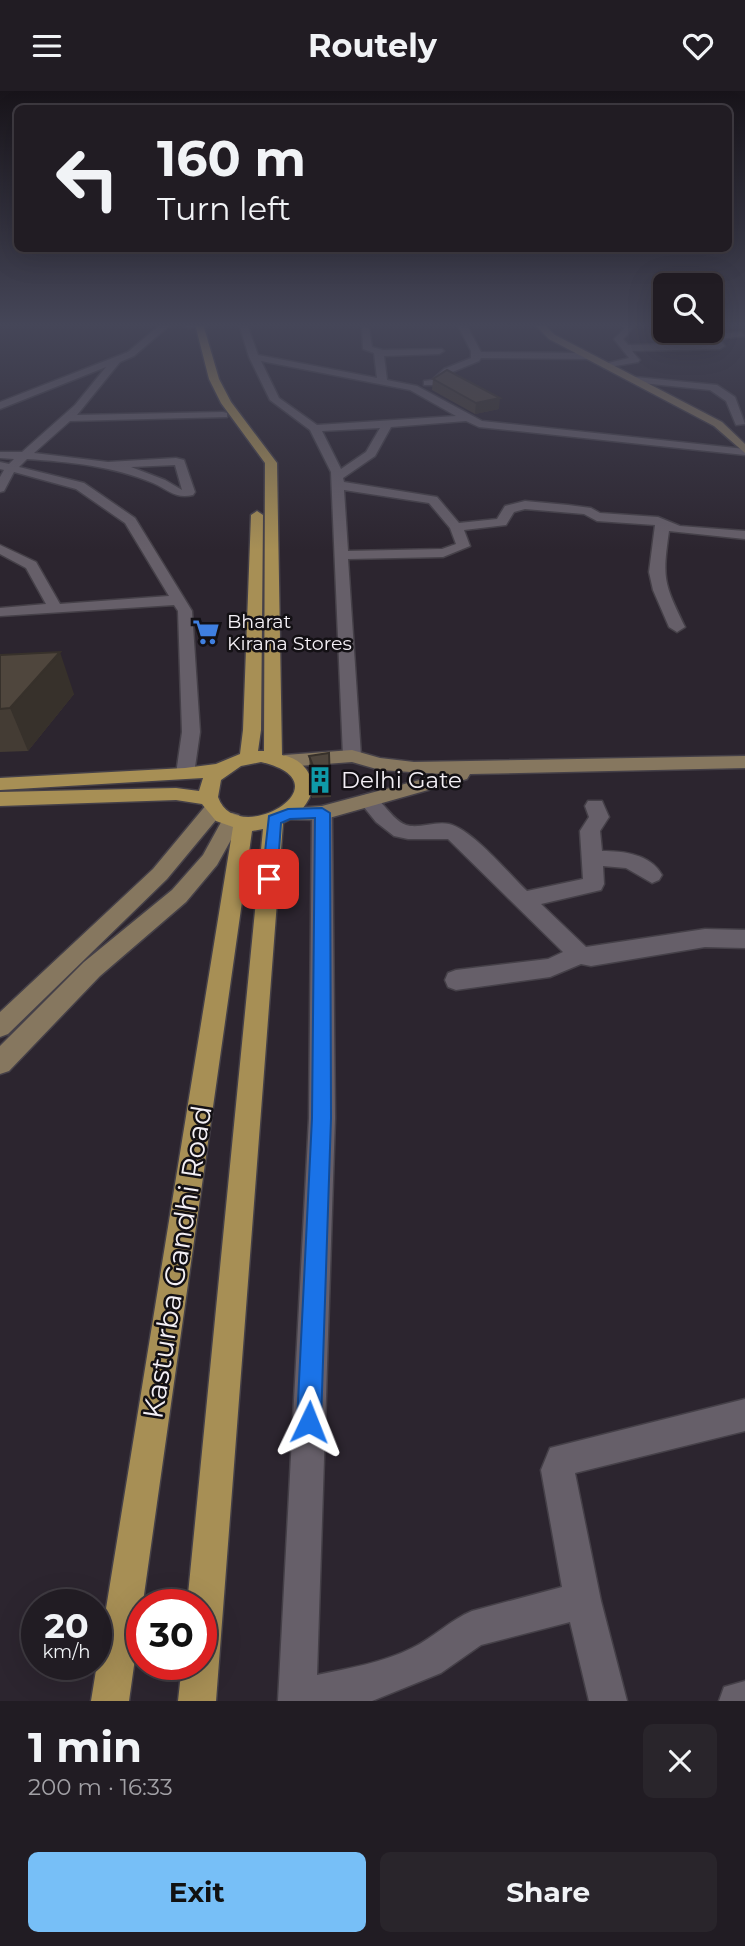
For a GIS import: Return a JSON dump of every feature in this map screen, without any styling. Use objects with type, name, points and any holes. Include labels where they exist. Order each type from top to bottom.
[{"type":"main road","points":[[214,399],[258,465],[252,730],[248,758]]},
{"type":"main road","points":[[224,399],[271,464],[279,759]]},
{"type":"main road","points":[[671,399],[718,424],[745,451]]},
{"type":"main road","points":[[0,784],[185,774],[221,769],[248,758],[352,756],[380,764],[414,768],[745,762]]},
{"type":"main road","points":[[279,759],[303,775],[305,785],[304,796],[298,806],[281,817]]},
{"type":"main road","points":[[0,799],[176,794],[224,813],[281,817],[322,813],[487,768]]},
{"type":"main road","points":[[0,1063],[92,969],[179,896],[210,860],[224,813],[208,788],[221,769]]},
{"type":"main road","points":[[0,1027],[224,813]]},
{"type":"main road","name":"Kasturba Gandhi Road","points":[[110,1701],[224,813]]},
{"type":"main road","name":"Kasturba Gandhi Road","points":[[208,1589],[281,817]]},
{"type":"main road","points":[[197,1701],[199,1680]]},
{"type":"street","points":[[0,406],[18,399]]},
{"type":"street","points":[[0,488],[5,466],[24,456],[85,399]]},
{"type":"street","points":[[275,399],[316,428],[337,481],[352,756]]},
{"type":"street","points":[[433,399],[479,424],[745,451]]},
{"type":"street","points":[[731,399],[740,423]]},
{"type":"street","points":[[67,418],[223,415]]},
{"type":"street","points":[[316,428],[468,418]]},
{"type":"street","points":[[337,481],[371,454],[387,424]]},
{"type":"street","points":[[0,455],[108,464],[176,461],[180,463],[188,492],[181,494],[136,471],[108,464]]},
{"type":"street","points":[[5,466],[80,486],[130,521],[185,611],[190,718],[185,774]]},
{"type":"street","points":[[337,481],[433,500],[456,527],[463,547],[443,553],[340,555]]},
{"type":"street","points":[[456,527],[501,522],[509,509],[525,505],[587,511],[597,517],[658,521],[677,530],[745,535]]},
{"type":"street","points":[[663,525],[656,572],[660,590],[677,628]]},
{"type":"street","points":[[0,549],[31,565],[55,608]]},
{"type":"street","points":[[0,612],[178,600]]},
{"type":"street","points":[[368,801],[398,830],[447,830],[455,834],[580,955],[591,957],[705,938],[745,939]]},
{"type":"street","points":[[523,900],[590,886],[595,880],[590,831],[599,817],[595,806]]},
{"type":"street","points":[[322,813],[322,1118],[297,1700],[385,1679],[428,1660],[472,1629],[541,1609],[583,1601]]},
{"type":"street","points":[[593,859],[627,859],[638,863],[652,875]]},
{"type":"street","points":[[456,980],[550,968],[580,955]]},
{"type":"street","points":[[608,1701],[583,1601],[558,1470],[562,1460],[745,1415]]},
{"type":"street","points":[[738,1701],[745,1700]]},
{"type":"building","points":[[469,399],[495,399],[476,403]]},
{"type":"building","points":[[60,652],[10,708],[0,709],[0,655]]},
{"type":"building","points":[[329,753],[330,783],[311,784],[316,773],[309,756]]},
{"type":"place","name":"Bharat Kirana Stores","points":[[206,632]]},
{"type":"place","name":"Delhi Gate","points":[[320,780]]},
{"type":"route","points":[[269,879],[274,820],[288,814],[322,813],[322,1118],[309,1422]]}]
